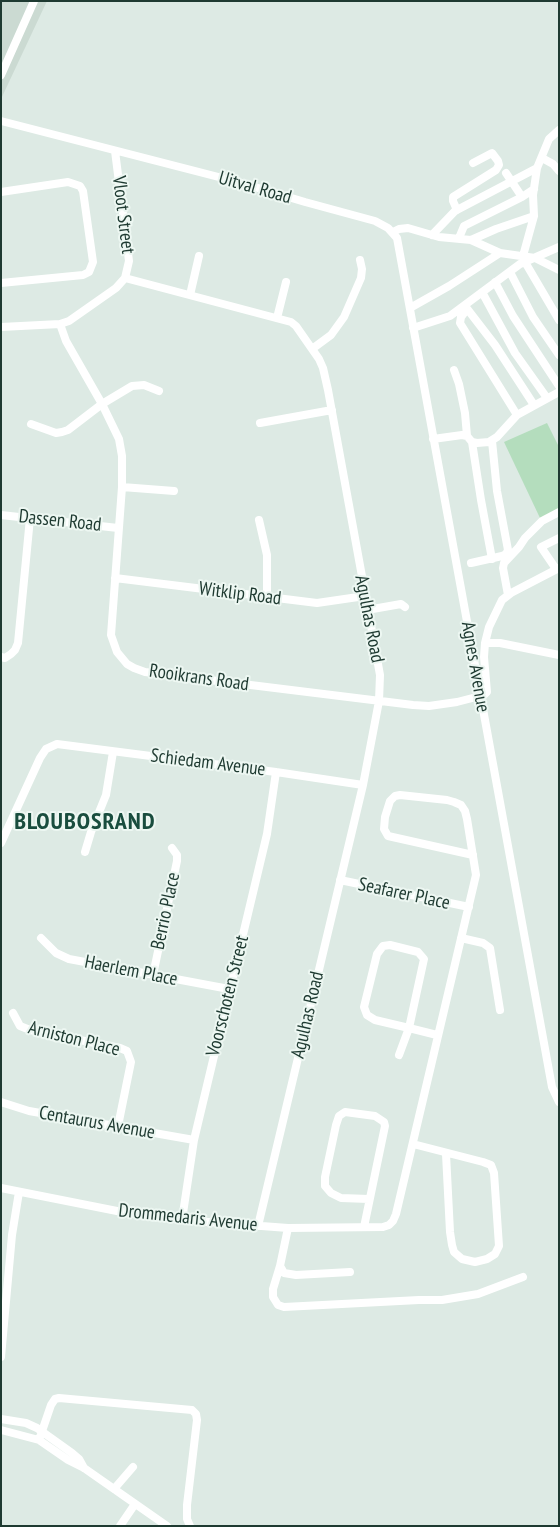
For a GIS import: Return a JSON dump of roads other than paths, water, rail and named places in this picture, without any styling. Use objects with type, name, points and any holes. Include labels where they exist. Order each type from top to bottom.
[{"type":"street","points":[[1,75],[34,1]]},
{"type":"street","name":"Uitval Road","points":[[1,121],[238,182],[375,221],[393,232]]},
{"type":"street","points":[[414,328],[450,316],[466,308],[482,292],[510,272],[524,259],[534,216],[536,168],[549,139],[559,130]]},
{"type":"street","name":"Vloot Street","points":[[115,151],[129,261],[125,278]]},
{"type":"street","points":[[457,210],[453,197],[496,170],[499,165],[492,152],[473,163]]},
{"type":"street","points":[[542,158],[553,164],[559,171]]},
{"type":"street","points":[[432,235],[457,210],[536,168]]},
{"type":"street","points":[[506,173],[522,197]]},
{"type":"street","points":[[1,192],[68,182],[80,186],[83,190],[93,262],[89,272],[83,275],[1,283]]},
{"type":"street","points":[[459,238],[464,226],[534,189]]},
{"type":"street","points":[[471,240],[534,216]]},
{"type":"street","points":[[393,232],[403,228],[432,235],[471,240],[500,253],[524,259],[535,258],[559,248]]},
{"type":"street","name":"Agnes Avenue","points":[[393,232],[398,243],[414,328],[552,1087],[559,1102]]},
{"type":"street","points":[[410,308],[449,286],[500,253]]},
{"type":"street","points":[[190,295],[199,256]]},
{"type":"street","points":[[535,258],[559,270]]},
{"type":"street","points":[[524,259],[559,320]]},
{"type":"street","points":[[312,349],[331,335],[344,317],[360,278],[362,269],[360,260]]},
{"type":"street","points":[[510,272],[533,317],[559,356]]},
{"type":"street","points":[[1,327],[60,324],[74,318],[110,293],[125,278]]},
{"type":"street","name":"Agulhas Road","points":[[125,278],[277,318],[296,326],[312,349],[323,368],[332,410],[364,596],[380,675],[380,701],[363,786],[258,1226]]},
{"type":"street","points":[[277,318],[286,282]]},
{"type":"street","points":[[495,282],[513,316],[559,386]]},
{"type":"street","points":[[482,292],[515,353],[546,398]]},
{"type":"street","points":[[466,308],[495,345],[534,405]]},
{"type":"street","points":[[466,308],[460,323],[517,415]]},
{"type":"street","name":"Rooikrans Road","points":[[60,324],[71,350],[102,404],[119,439],[122,456],[122,487],[111,629],[117,652],[127,664],[145,672],[429,706],[457,702],[480,695]]},
{"type":"street","points":[[454,370],[465,413],[492,558]]},
{"type":"street","points":[[31,424],[56,433],[62,432],[68,430],[102,404],[132,386],[144,386],[159,391]]},
{"type":"street","points":[[433,439],[456,435],[483,443],[492,441],[517,415],[559,392]]},
{"type":"street","points":[[260,423],[332,410]]},
{"type":"street","points":[[471,563],[504,555],[508,550],[497,491],[492,441]]},
{"type":"street","points":[[122,487],[174,491]]},
{"type":"street","points":[[508,595],[503,568],[504,563],[538,524],[559,512]]},
{"type":"street","name":"Dassen Road","points":[[1,515],[118,528]]},
{"type":"street","points":[[1,657],[5,658],[11,654],[18,643],[30,518]]},
{"type":"street","points":[[259,520],[267,555],[267,596]]},
{"type":"street","points":[[480,695],[486,693],[487,689],[484,670],[485,644],[494,615],[502,600],[508,595],[557,568],[541,547],[559,538]]},
{"type":"street","name":"Witklip Road","points":[[115,578],[317,603],[364,596]]},
{"type":"street","points":[[367,610],[401,604],[405,606]]},
{"type":"street","points":[[485,644],[500,643],[559,655]]},
{"type":"street","name":"Schiedam Avenue","points":[[1,843],[40,758],[46,749],[53,745],[67,745],[276,772],[363,786]]},
{"type":"street","points":[[85,852],[90,832],[106,795],[113,752]]},
{"type":"street","name":"Voorschoten Street","points":[[182,1220],[194,1140],[267,834],[276,772]]},
{"type":"street","points":[[446,1154],[450,1232],[454,1252],[462,1259],[475,1262],[488,1259],[495,1254],[499,1246],[493,1168],[491,1165],[483,1162],[413,1144],[476,875],[473,855],[465,811],[457,803],[447,800],[395,796],[390,801],[385,817],[384,829],[388,836],[473,855]]},
{"type":"street","name":"Berrio Place","points":[[153,975],[177,861],[177,855],[172,848]]},
{"type":"street","name":"Seafarer Place","points":[[340,880],[469,907]]},
{"type":"street","name":"Haerlem Place","points":[[41,938],[62,957],[93,965],[229,989]]},
{"type":"street","points":[[461,938],[484,943],[490,948],[500,1010]]},
{"type":"street","points":[[399,1055],[409,1028],[424,963],[423,956],[418,952],[387,945],[381,948],[377,954],[364,1011],[374,1020],[409,1028],[438,1035]]},
{"type":"street","name":"Arniston Place","points":[[12,1013],[20,1026],[34,1031],[127,1051],[131,1062],[118,1126]]},
{"type":"street","name":"Centaurus Avenue","points":[[1,1102],[29,1111],[194,1140]]},
{"type":"street","points":[[364,1227],[385,1131],[384,1122],[375,1116],[345,1112],[339,1116],[336,1125],[325,1177],[325,1186],[331,1193],[341,1198],[369,1198]]},
{"type":"street","name":"Drommedaris Avenue","points":[[1,1188],[127,1213],[182,1220],[288,1228],[377,1227],[386,1226],[394,1221],[413,1144]]},
{"type":"street","points":[[1,1357],[12,1236],[19,1192]]},
{"type":"street","points":[[288,1228],[273,1297],[278,1305],[284,1307],[442,1300],[478,1294],[523,1277]]},
{"type":"street","points":[[280,1266],[284,1273],[292,1275],[350,1272]]},
{"type":"street","points":[[39,1440],[51,1405],[55,1399],[59,1398],[192,1410],[196,1414],[197,1420],[189,1522],[181,1526]]},
{"type":"street","points":[[1,1419],[29,1424],[43,1432],[76,1456],[84,1468]]},
{"type":"street","points":[[1,1430],[39,1440],[68,1460],[84,1468],[167,1526]]},
{"type":"street","points":[[114,1489],[133,1467]]},
{"type":"street","points":[[120,1526],[135,1504]]},
{"type":"district","name":"BLOUBOSRAND","points":[[85,822]]}]
